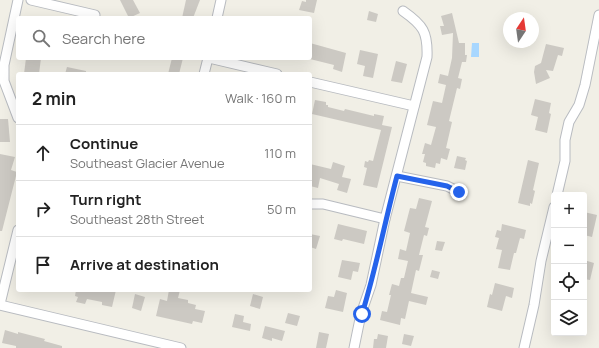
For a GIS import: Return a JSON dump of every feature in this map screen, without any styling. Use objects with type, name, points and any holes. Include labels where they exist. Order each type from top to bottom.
[{"type":"street","points":[[16,113],[2,81],[18,0]]},
{"type":"street","points":[[31,0],[95,15]]},
{"type":"street","points":[[217,16],[221,0]]},
{"type":"street","points":[[354,348],[371,285],[385,219],[426,57],[427,47],[423,29],[418,21],[403,11]]},
{"type":"street","points":[[558,192],[565,161],[565,140],[569,122],[581,99],[599,16]]},
{"type":"street","points":[[204,72],[208,60]]},
{"type":"street","points":[[216,60],[267,72]]},
{"type":"street","points":[[312,82],[414,106]]},
{"type":"street","points":[[397,176],[447,186],[459,192]]},
{"type":"street","points":[[312,204],[323,204],[385,219]]},
{"type":"street","points":[[524,348],[541,261],[551,219]]},
{"type":"street","points":[[16,238],[0,304],[180,348]]},
{"type":"water","points":[[472,43],[479,43],[479,57],[471,57]]},
{"type":"building","points":[[120,0],[133,0],[140,13],[133,16],[128,16]]},
{"type":"building","points":[[186,0],[200,0],[194,16],[182,16]]},
{"type":"building","points":[[306,0],[317,0],[314,13],[299,10],[302,1],[306,2]]},
{"type":"building","points":[[369,11],[378,14],[376,22],[367,20]]},
{"type":"building","points":[[452,13],[459,43],[465,43],[465,55],[467,55],[466,62],[462,62],[458,78],[462,79],[460,89],[457,88],[449,121],[452,122],[446,148],[450,149],[447,160],[441,158],[440,164],[436,163],[435,168],[426,166],[426,163],[423,162],[425,154],[422,154],[425,143],[431,145],[436,127],[427,125],[433,101],[442,103],[446,85],[438,83],[440,74],[448,76],[452,58],[453,33],[442,35],[440,26],[444,26],[441,16]]},
{"type":"building","points":[[312,44],[346,53],[342,72],[333,69],[334,65],[312,60]]},
{"type":"building","points":[[546,44],[564,48],[562,56],[558,55],[553,71],[546,70],[550,78],[536,84],[534,72],[535,66],[541,63]]},
{"type":"building","points":[[360,50],[378,54],[373,78],[363,76],[365,66],[357,64]]},
{"type":"building","points":[[26,60],[41,60],[39,72],[24,72]]},
{"type":"building","points":[[172,60],[182,60],[180,72],[168,72]]},
{"type":"building","points":[[396,61],[407,64],[402,83],[391,81]]},
{"type":"building","points":[[67,67],[86,71],[86,72],[66,72]]},
{"type":"building","points":[[535,99],[551,103],[549,113],[551,114],[547,133],[535,130],[538,117],[531,115]]},
{"type":"building","points":[[315,100],[326,102],[328,107],[344,111],[345,109],[374,116],[374,114],[384,116],[382,125],[392,127],[377,188],[363,185],[367,168],[364,167],[365,161],[373,161],[381,130],[312,114]]},
{"type":"building","points":[[0,119],[8,119],[10,142],[0,142]]},
{"type":"building","points":[[0,154],[15,157],[11,170],[16,172],[16,176],[2,231],[0,231]]},
{"type":"building","points":[[457,156],[466,158],[465,160],[467,161],[465,170],[454,168]]},
{"type":"building","points":[[528,160],[539,163],[533,190],[535,191],[532,204],[530,203],[530,206],[518,203]]},
{"type":"building","points":[[333,162],[345,166],[342,177],[351,179],[347,193],[337,190],[339,184],[320,178],[318,188],[312,186],[312,164],[331,169]]},
{"type":"building","points":[[419,198],[432,201],[425,227],[429,228],[427,236],[424,235],[419,255],[423,255],[419,271],[416,270],[411,293],[428,297],[426,305],[409,301],[405,319],[401,318],[400,325],[380,320],[382,311],[387,312],[392,284],[399,286],[401,278],[404,278],[408,261],[398,259],[400,249],[406,251],[410,233],[404,231],[410,208],[416,209]]},
{"type":"building","points":[[587,213],[597,215],[592,237],[587,236]]},
{"type":"building","points":[[338,224],[367,231],[364,244],[343,239],[342,241],[334,239]]},
{"type":"building","points":[[502,224],[526,230],[524,239],[520,238],[516,253],[514,253],[510,270],[498,268],[502,250],[496,249],[499,238],[495,237],[497,230],[501,231]]},
{"type":"building","points":[[312,234],[320,236],[316,249],[312,248]]},
{"type":"building","points":[[437,241],[445,242],[442,251],[435,250]]},
{"type":"building","points":[[342,260],[360,263],[358,272],[353,271],[351,280],[338,277]]},
{"type":"building","points":[[587,261],[594,263],[590,280],[587,280]]},
{"type":"building","points":[[432,270],[440,272],[438,279],[430,277]]},
{"type":"building","points":[[495,283],[514,288],[512,298],[506,296],[502,311],[487,307],[490,294],[492,295]]},
{"type":"building","points":[[336,290],[347,293],[343,312],[325,308],[328,296],[334,297]]},
{"type":"building","points":[[76,292],[116,292],[112,307],[102,305],[102,302],[87,299],[85,304],[76,302],[78,297],[75,296]]},
{"type":"building","points":[[169,292],[180,292],[178,298],[188,300],[188,303],[196,305],[195,309],[205,311],[202,323],[193,321],[192,324],[156,316],[160,299],[167,301]]},
{"type":"building","points":[[135,294],[145,297],[141,311],[132,308]]},
{"type":"building","points":[[253,294],[263,297],[260,309],[250,306]]},
{"type":"building","points":[[288,313],[300,316],[297,326],[285,323]]},
{"type":"building","points":[[235,314],[244,316],[243,322],[251,324],[250,331],[232,327]]},
{"type":"building","points":[[265,326],[285,331],[282,341],[272,338],[272,341],[262,338]]},
{"type":"building","points":[[5,330],[45,339],[44,341],[62,346],[62,348],[16,348],[16,346],[2,343]]},
{"type":"building","points":[[319,332],[329,334],[326,348],[316,348]]},
{"type":"building","points":[[378,334],[388,336],[386,348],[373,348],[374,339],[377,339]]},
{"type":"building","points":[[404,334],[414,336],[411,346],[402,344]]},
{"type":"route","points":[[362,314],[371,285],[385,219],[397,176],[447,186],[459,192]]}]
